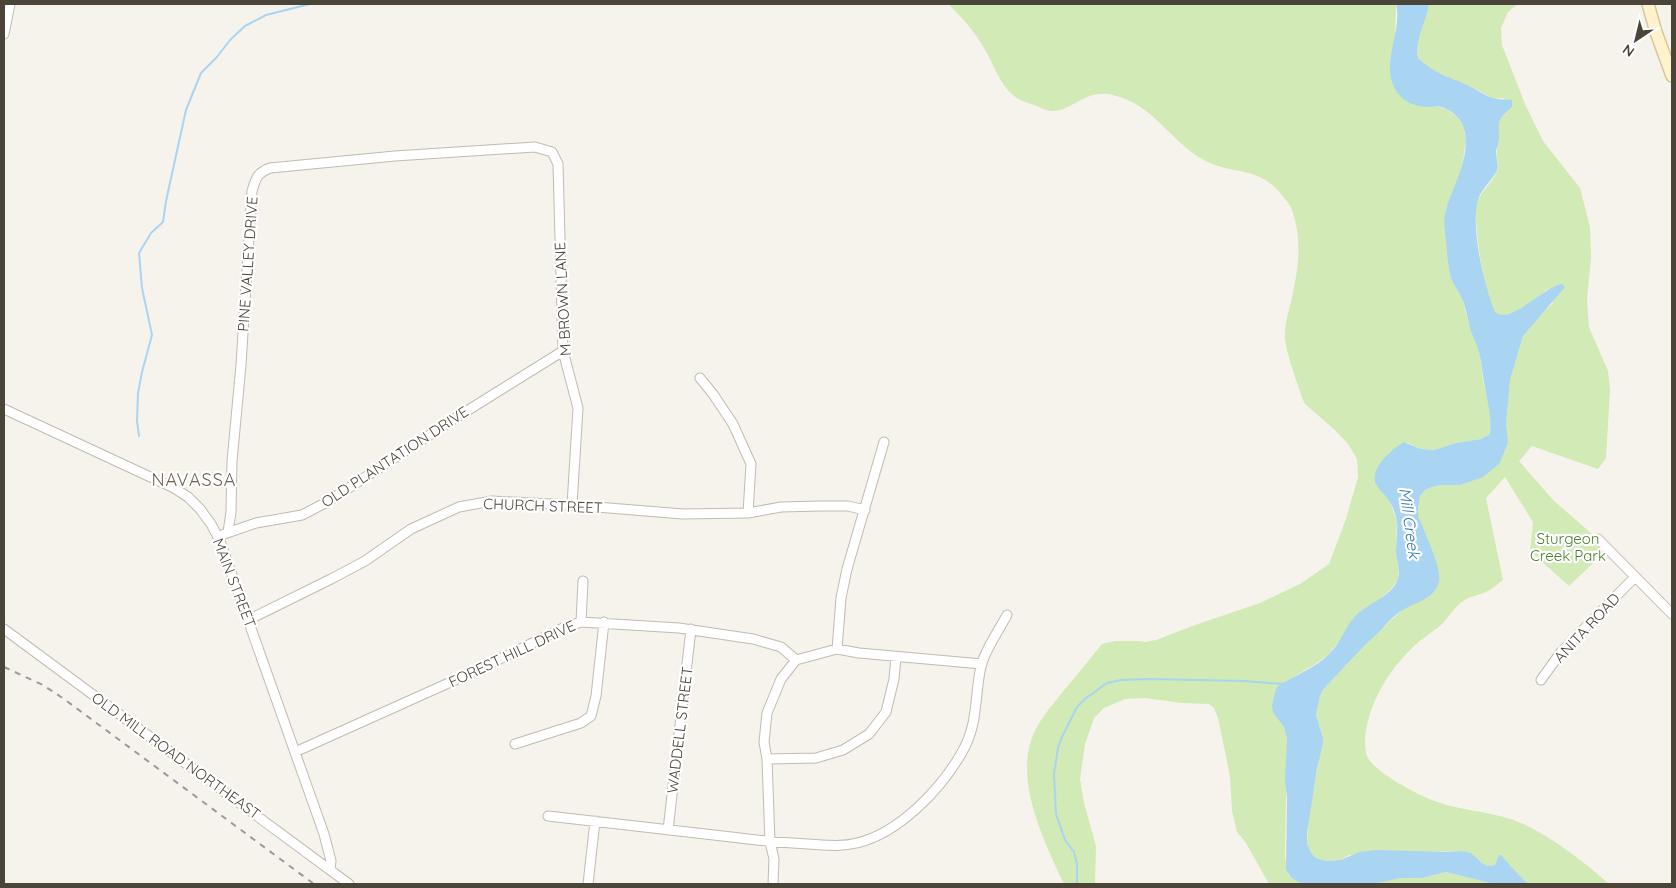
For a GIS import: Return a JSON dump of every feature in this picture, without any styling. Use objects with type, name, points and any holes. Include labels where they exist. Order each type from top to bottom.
[{"type":"main road","points":[[1648,4],[1672,76]]},
{"type":"street","points":[[4,34],[10,4]]},
{"type":"street","name":"PINE VALLEY DRIVE","points":[[228,532],[231,512],[232,461],[241,365],[252,190],[255,179],[261,171],[270,168],[395,156],[535,147],[552,152]]},
{"type":"street","name":"M BROWN LANE","points":[[552,152],[558,164],[563,351],[578,408],[572,505]]},
{"type":"street","name":"OLD PLANTATION DRIVE","points":[[217,537],[256,523],[302,515],[329,501],[454,419],[563,351]]},
{"type":"street","points":[[700,378],[733,424],[751,464],[748,513]]},
{"type":"street","name":"MAIN STREET","points":[[4,409],[174,488],[188,497],[200,509],[217,537],[248,620],[330,852],[332,864],[330,870]]},
{"type":"street","points":[[837,649],[841,598],[847,569],[884,442]]},
{"type":"street","name":"CHURCH STREET","points":[[248,620],[365,561],[411,529],[459,507],[492,501],[683,514],[748,513],[781,507],[820,506],[848,506],[865,510]]},
{"type":"street","points":[[1598,538],[1672,614]]},
{"type":"street","name":"ANITA ROAD","points":[[1541,680],[1561,652],[1635,577]]},
{"type":"street","points":[[581,622],[583,581]]},
{"type":"street","points":[[548,816],[770,842],[841,846],[874,838],[889,830],[923,802],[950,771],[968,740],[976,709],[982,664],[1007,615]]},
{"type":"street","name":"FOREST HILL DRIVE","points":[[295,752],[473,672],[555,632],[581,622],[604,622],[691,630],[753,639],[781,646],[796,660]]},
{"type":"street","points":[[515,744],[581,723],[591,716],[596,696],[604,622]]},
{"type":"street","name":"OLD MILL ROAD NORTHEAST","points":[[4,629],[348,884]]},
{"type":"street","name":"WADDELL STREET","points":[[668,830],[691,630]]},
{"type":"street","points":[[773,884],[774,859],[770,842],[767,759],[764,742],[768,713],[781,679],[796,660],[837,649],[896,657],[982,664]]},
{"type":"street","points":[[767,759],[816,758],[843,750],[869,734],[886,712],[894,679],[896,657]]},
{"type":"street","points":[[588,884],[595,821]]},
{"type":"green space","points":[[948,4],[1396,4],[1395,44],[1390,59],[1392,83],[1429,107],[1440,107],[1448,110],[1458,118],[1463,126],[1466,140],[1463,160],[1459,179],[1445,212],[1451,277],[1463,301],[1469,325],[1480,354],[1483,381],[1489,405],[1490,434],[1481,439],[1456,443],[1434,450],[1421,449],[1406,442],[1376,476],[1376,485],[1389,499],[1397,522],[1396,554],[1399,568],[1398,580],[1375,603],[1362,610],[1329,654],[1276,689],[1273,713],[1284,727],[1287,738],[1285,857],[1288,874],[1304,884],[1269,884],[1246,843],[1237,832],[1232,811],[1230,776],[1218,718],[1214,708],[1209,704],[1182,703],[1145,698],[1125,699],[1104,708],[1094,718],[1085,744],[1080,779],[1084,803],[1096,846],[1095,884],[1064,884],[1034,812],[1027,774],[1032,738],[1038,726],[1102,644],[1116,641],[1145,642],[1156,640],[1260,603],[1300,584],[1329,564],[1346,519],[1358,477],[1357,459],[1348,444],[1336,431],[1305,404],[1288,353],[1285,330],[1296,279],[1298,256],[1297,233],[1291,208],[1281,194],[1263,179],[1204,160],[1181,143],[1151,115],[1128,100],[1113,95],[1094,95],[1066,108],[1052,111],[1019,99],[1006,88],[972,30]]},
{"type":"green space","name":"Sturgeon Creek Park","points":[[1429,4],[1518,4],[1508,12],[1501,28],[1502,45],[1525,104],[1543,141],[1580,188],[1590,227],[1591,258],[1587,299],[1589,327],[1608,371],[1610,389],[1606,458],[1598,469],[1532,446],[1519,461],[1554,501],[1608,549],[1569,586],[1530,551],[1533,522],[1505,477],[1486,498],[1503,580],[1488,591],[1463,601],[1440,626],[1416,644],[1395,667],[1381,689],[1370,713],[1365,739],[1366,751],[1368,758],[1378,769],[1412,791],[1439,803],[1501,816],[1526,825],[1548,837],[1609,884],[1528,884],[1501,855],[1495,865],[1487,866],[1473,855],[1462,851],[1349,855],[1340,860],[1326,861],[1316,858],[1307,844],[1308,820],[1323,738],[1316,715],[1320,696],[1323,690],[1353,656],[1402,610],[1435,560],[1418,517],[1420,496],[1425,490],[1432,487],[1460,485],[1507,443],[1506,424],[1510,380],[1523,336],[1553,303],[1548,289],[1510,314],[1498,315],[1493,310],[1481,265],[1476,208],[1477,202],[1498,169],[1498,124],[1512,107],[1503,98],[1495,99],[1465,84],[1451,80],[1427,67],[1418,58],[1418,38]]},
{"type":"green space","points":[[1446,872],[1494,884],[1366,884],[1401,878],[1422,878]]},
{"type":"water","name":"Mill Creek","points":[[1396,4],[1429,4],[1417,50],[1418,58],[1424,63],[1440,74],[1489,97],[1512,100],[1512,107],[1501,118],[1499,124],[1499,140],[1496,151],[1497,171],[1479,197],[1476,208],[1479,255],[1486,287],[1495,312],[1501,315],[1509,314],[1555,286],[1562,284],[1565,287],[1523,336],[1510,380],[1506,424],[1508,443],[1499,464],[1483,477],[1460,485],[1432,487],[1425,490],[1420,496],[1418,516],[1438,568],[1439,582],[1437,588],[1428,597],[1401,611],[1392,618],[1343,668],[1320,696],[1316,715],[1323,743],[1307,832],[1307,844],[1316,858],[1326,861],[1340,860],[1360,852],[1376,850],[1462,851],[1471,853],[1487,866],[1495,865],[1499,855],[1501,855],[1528,884],[1494,884],[1446,872],[1422,878],[1401,878],[1372,884],[1304,884],[1294,879],[1286,870],[1287,798],[1285,780],[1287,738],[1284,727],[1273,713],[1272,705],[1278,686],[1324,658],[1334,648],[1356,615],[1392,589],[1398,579],[1399,569],[1396,553],[1397,522],[1391,503],[1377,486],[1375,473],[1382,461],[1404,442],[1421,449],[1434,450],[1456,443],[1481,439],[1490,434],[1490,414],[1480,356],[1463,301],[1451,278],[1444,221],[1449,200],[1464,158],[1466,147],[1463,126],[1457,117],[1444,108],[1415,105],[1401,97],[1395,89],[1391,79],[1390,68],[1397,25]]},
{"type":"waterway","points":[[139,436],[137,421],[138,393],[152,335],[142,288],[139,253],[151,233],[163,222],[186,110],[201,73],[245,26],[266,15],[310,4]]},
{"type":"waterway","points":[[1077,884],[1077,864],[1074,852],[1065,840],[1056,814],[1054,774],[1061,739],[1077,707],[1085,699],[1107,683],[1121,680],[1244,681],[1283,684]]},
{"type":"railway","points":[[4,667],[43,685],[64,699],[314,884]]},
{"type":"district","name":"NAVASSA","points":[[194,480]]}]
